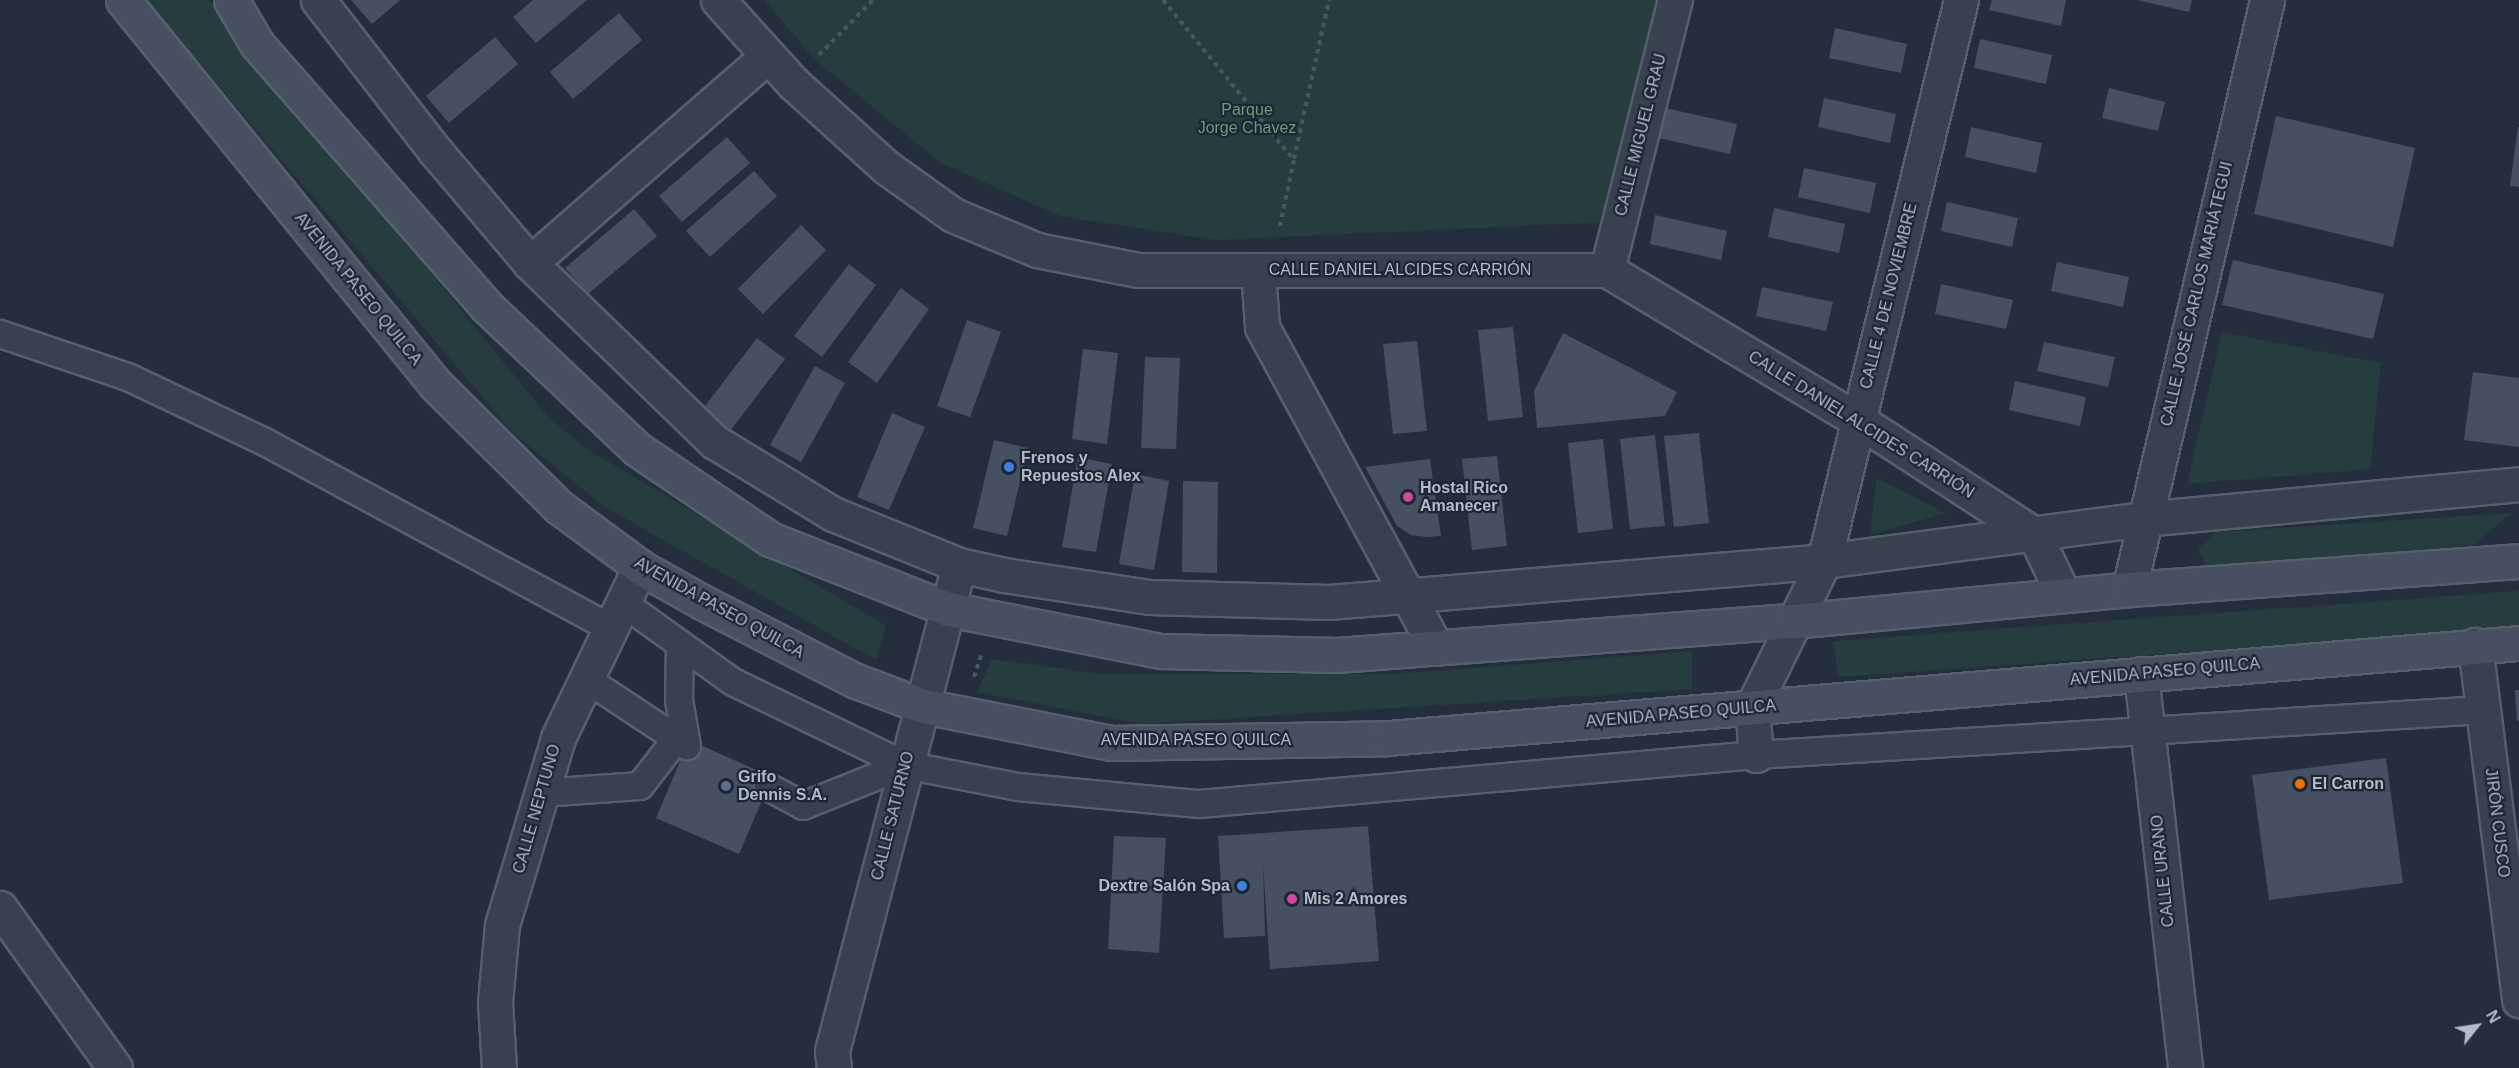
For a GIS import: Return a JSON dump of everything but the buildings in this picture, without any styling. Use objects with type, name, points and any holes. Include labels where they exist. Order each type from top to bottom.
[{"type":"main road","name":"AVENIDA PASEO QUILCA","points":[[123,0],[436,385],[559,507],[640,567],[856,681],[923,706],[1111,743],[1388,738],[2519,643]]},
{"type":"main road","points":[[231,0],[257,44],[486,306],[637,449],[771,538],[948,609],[1161,651],[1337,656],[1793,621],[2063,594],[2519,561]]},
{"type":"street","points":[[318,0],[436,152],[530,263],[715,442],[833,514],[959,565],[1149,597],[1329,602],[1824,561],[2143,519],[2519,484]]},
{"type":"street","name":"CALLE DANIEL ALCIDES CARRIÓN","points":[[718,0],[793,83],[886,167],[953,214],[1037,250],[1138,270],[1607,270],[1858,420],[2035,535]]},
{"type":"street","name":"CALLE MIGUEL GRAU","points":[[1607,270],[1675,0]]},
{"type":"street","name":"CALLE 4 DE NOVIEMBRE","points":[[1752,708],[1824,561],[1961,0]]},
{"type":"street","name":"CALLE JOSÉ CARLOS MARIÁTEGUI","points":[[2129,589],[2143,519],[2267,0]]},
{"type":"street","points":[[530,263],[767,56]]},
{"type":"street","points":[[1258,270],[1262,327],[1410,595],[1436,648]]},
{"type":"street","points":[[2035,535],[2063,594]]},
{"type":"street","name":"CALLE SATURNO","points":[[834,1068],[832,1051],[959,565]]},
{"type":"street","name":"CALLE NEPTUNO","points":[[499,1068],[495,1002],[502,925],[558,738],[640,567]]},
{"type":"street","name":"JIRÓN CUSCO","points":[[2475,645],[2519,1000]]},
{"type":"street","name":"CALLE URANO","points":[[2141,674],[2185,1068]]},
{"type":"street","points":[[1752,708],[1756,755]]},
{"type":"street","points":[[0,908],[115,1068]]},
{"type":"lane","points":[[0,334],[128,377],[265,442],[617,616],[680,644],[733,682],[905,765],[1018,787],[1198,804],[1756,755],[2483,710]]},
{"type":"lane","points":[[542,793],[640,786],[682,739],[680,644]]},
{"type":"lane","points":[[586,679],[682,739]]},
{"type":"lane","points":[[768,787],[803,806],[905,765]]},
{"type":"path","points":[[793,83],[873,0]]},
{"type":"path","points":[[1162,0],[1294,160]]},
{"type":"path","points":[[1258,270],[1278,234],[1329,0]]},
{"type":"green space","points":[[146,0],[209,0],[548,417],[587,449],[886,626],[876,660],[605,507],[513,433]]},
{"type":"green space","name":"Parque Jorge Chavez","points":[[765,0],[1657,0],[1606,222],[1217,240],[1060,216],[941,163],[813,58]]},
{"type":"green space","points":[[2222,332],[2381,363],[2370,469],[2187,484]]},
{"type":"green space","points":[[1877,478],[1945,513],[1870,535]]},
{"type":"green space","points":[[2511,513],[2473,545],[2209,570],[2198,549],[2216,532]]},
{"type":"green space","points":[[2519,591],[2519,629],[1838,677],[1833,641]]},
{"type":"green space","points":[[1692,651],[1692,689],[1142,724],[977,692],[992,659],[1100,674],[1394,674]]},
{"type":"place","name":"Frenos y Repuestos Alex","points":[[1009,467]]},
{"type":"place","name":"Hostal Rico Amanecer","points":[[1408,497]]},
{"type":"place","name":"El Carron","points":[[2300,784]]},
{"type":"place","name":"Grifo Dennis S.A.","points":[[726,786]]},
{"type":"place","name":"Dextre Salón Spa","points":[[1242,886]]},
{"type":"place","name":"Mis 2 Amores","points":[[1292,899]]}]
